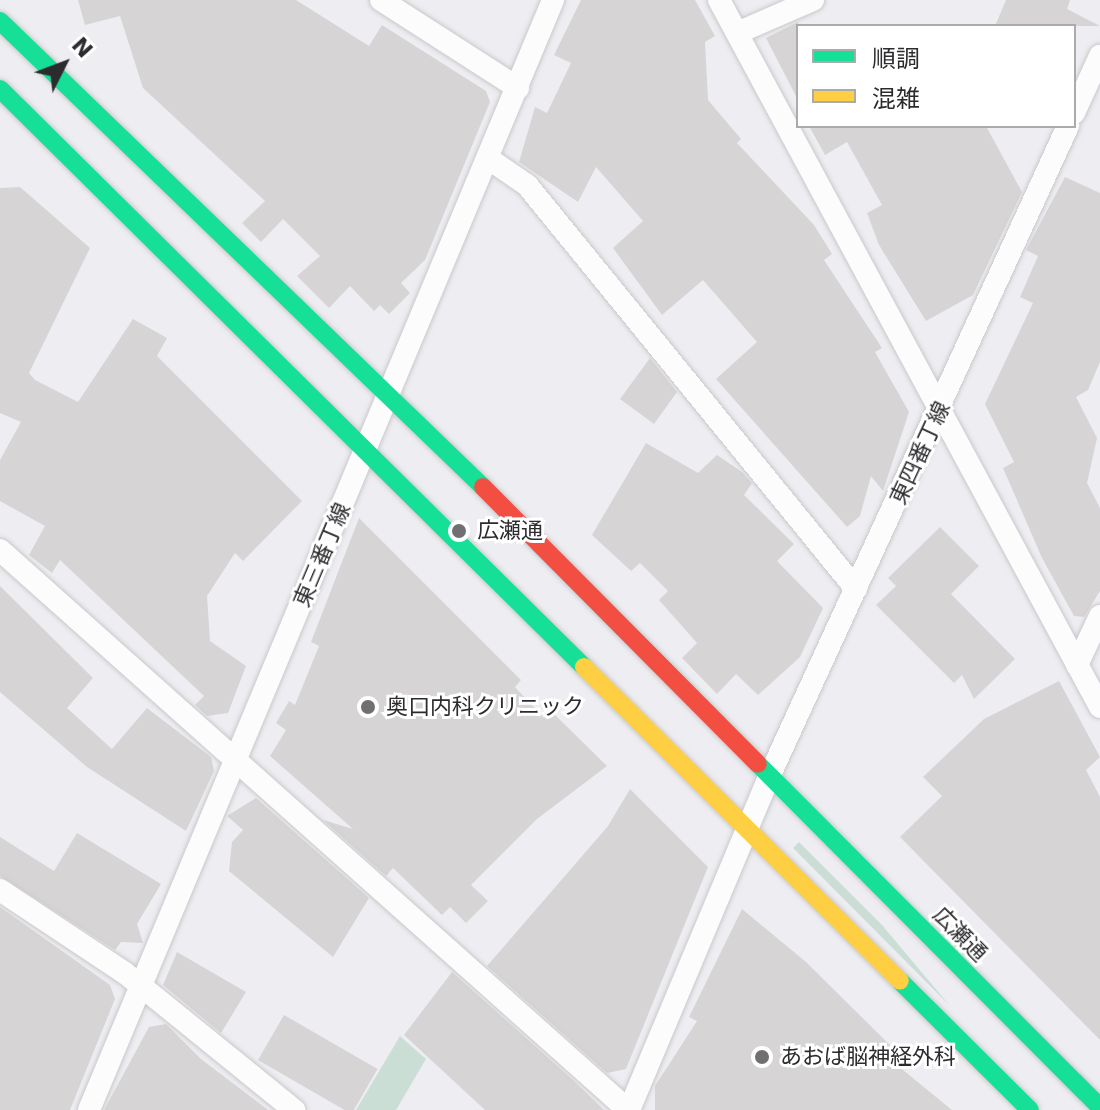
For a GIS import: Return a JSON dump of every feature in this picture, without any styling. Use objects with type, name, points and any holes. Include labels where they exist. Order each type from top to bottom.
[{"type":"street","points":[[381,0],[518,88]]},
{"type":"street","name":"東三番丁線","points":[[89,1110],[553,0]]},
{"type":"street","points":[[719,0],[942,407],[1100,707]]},
{"type":"street","points":[[737,33],[813,0]]},
{"type":"street","name":"広瀬通","points":[[0,21],[390,394],[768,779],[1100,1107]]},
{"type":"street","points":[[1076,109],[1100,56]]},
{"type":"street","points":[[0,89],[367,449],[1030,1110]]},
{"type":"street","name":"東四番丁線","points":[[748,827],[1067,128]]},
{"type":"street","points":[[489,159],[527,185],[856,589]]},
{"type":"street","points":[[0,550],[238,759],[628,1110],[748,827]]},
{"type":"street","points":[[1077,665],[1100,616]]},
{"type":"street","points":[[0,890],[142,989],[294,1110]]},
{"type":"green space","points":[[799,842],[882,925],[950,1006],[793,848]]},
{"type":"green space","points":[[400,1036],[426,1059],[396,1110],[356,1110]]},
{"type":"building","points":[[78,0],[296,0],[369,46],[382,25],[486,91],[490,102],[425,260],[401,283],[410,293],[389,314],[380,305],[374,311],[350,286],[329,308],[297,276],[320,256],[283,219],[261,242],[242,223],[265,201],[143,88],[120,16],[85,25]]},
{"type":"building","points":[[581,0],[695,0],[715,36],[705,42],[708,100],[741,139],[737,143],[814,225],[832,254],[824,260],[882,348],[875,352],[909,412],[883,491],[871,476],[860,516],[847,527],[716,379],[757,342],[703,280],[662,315],[613,248],[643,221],[596,167],[578,202],[519,162],[535,107],[547,113],[571,63],[554,55]]},
{"type":"building","points":[[1006,0],[1070,0],[1067,9],[1100,26],[1076,24],[996,24]]},
{"type":"building","points":[[798,22],[796,96],[766,38]]},
{"type":"building","points":[[810,128],[987,128],[1022,192],[973,295],[926,321],[879,245],[867,213],[882,205],[847,142],[825,155]]},
{"type":"building","points":[[1065,177],[1100,193],[1100,362],[1088,390],[1076,397],[1097,438],[1087,483],[1100,508],[1100,591],[1084,617],[1074,616],[1042,558],[1003,468],[1014,462],[985,404],[1033,303],[1020,297],[1038,256],[1026,250]]},
{"type":"building","points":[[20,187],[90,248],[29,373],[35,380],[78,402],[133,319],[167,338],[157,356],[302,501],[243,561],[235,553],[207,596],[210,641],[246,666],[228,713],[207,716],[195,705],[204,696],[60,560],[52,573],[29,555],[45,526],[0,501],[0,460],[21,422],[0,413],[0,188]]},
{"type":"building","points":[[650,358],[677,392],[654,424],[620,399]]},
{"type":"building","points":[[646,443],[698,473],[717,455],[742,472],[752,483],[744,495],[794,544],[777,561],[823,608],[800,657],[758,695],[736,674],[717,694],[682,658],[697,643],[659,600],[668,591],[640,563],[631,571],[592,535]]},
{"type":"building","points":[[359,518],[521,680],[515,687],[544,718],[551,711],[607,766],[537,819],[471,885],[488,901],[466,923],[450,907],[442,915],[393,868],[386,876],[323,820],[353,829],[270,756],[286,730],[276,723],[289,701],[295,705],[319,646],[311,642]]},
{"type":"building","points":[[940,527],[979,566],[951,594],[1015,659],[974,699],[962,675],[954,683],[876,605],[896,586],[888,578]]},
{"type":"building","points":[[0,586],[93,678],[67,708],[112,749],[147,708],[211,757],[214,771],[186,831],[87,767],[0,692]]},
{"type":"building","points":[[1059,681],[1100,757],[1086,770],[1100,797],[1100,1040],[900,837],[942,796],[923,777],[984,719]]},
{"type":"building","points":[[630,789],[708,867],[626,1069],[607,1073],[487,966],[608,826]]},
{"type":"building","points":[[256,798],[369,898],[333,957],[229,871],[232,842],[243,830],[227,816]]},
{"type":"building","points":[[77,833],[161,884],[137,924],[143,943],[121,942],[115,950],[0,876],[0,837],[54,871]]},
{"type":"building","points":[[0,907],[110,985],[115,999],[70,1110],[0,1110]]},
{"type":"building","points":[[742,909],[806,962],[903,1058],[897,1065],[952,1110],[655,1110],[655,1086],[697,1021],[689,1017]]},
{"type":"building","points":[[177,952],[246,992],[221,1033],[163,985]]},
{"type":"building","points":[[452,972],[604,1110],[485,1110],[404,1035]]},
{"type":"building","points":[[284,1015],[378,1069],[354,1110],[345,1110],[258,1060]]},
{"type":"building","points":[[166,1024],[201,1059],[268,1110],[104,1110],[149,1027]]},
{"type":"traffic: fast","points":[[0,21],[483,487]]},
{"type":"traffic: fast","points":[[0,89],[584,667]]},
{"type":"traffic: fast","points":[[758,764],[1100,1107]]},
{"type":"traffic: fast","points":[[900,981],[1030,1110]]},
{"type":"traffic: slow","points":[[584,667],[900,981]]},
{"type":"traffic: jam","points":[[483,487],[758,764]]},
{"type":"place","name":"広瀬通","points":[[459,531]]},
{"type":"place","name":"奥口内科クリニック","points":[[368,707]]},
{"type":"place","name":"あおば脳神経外科","points":[[762,1057]]}]
